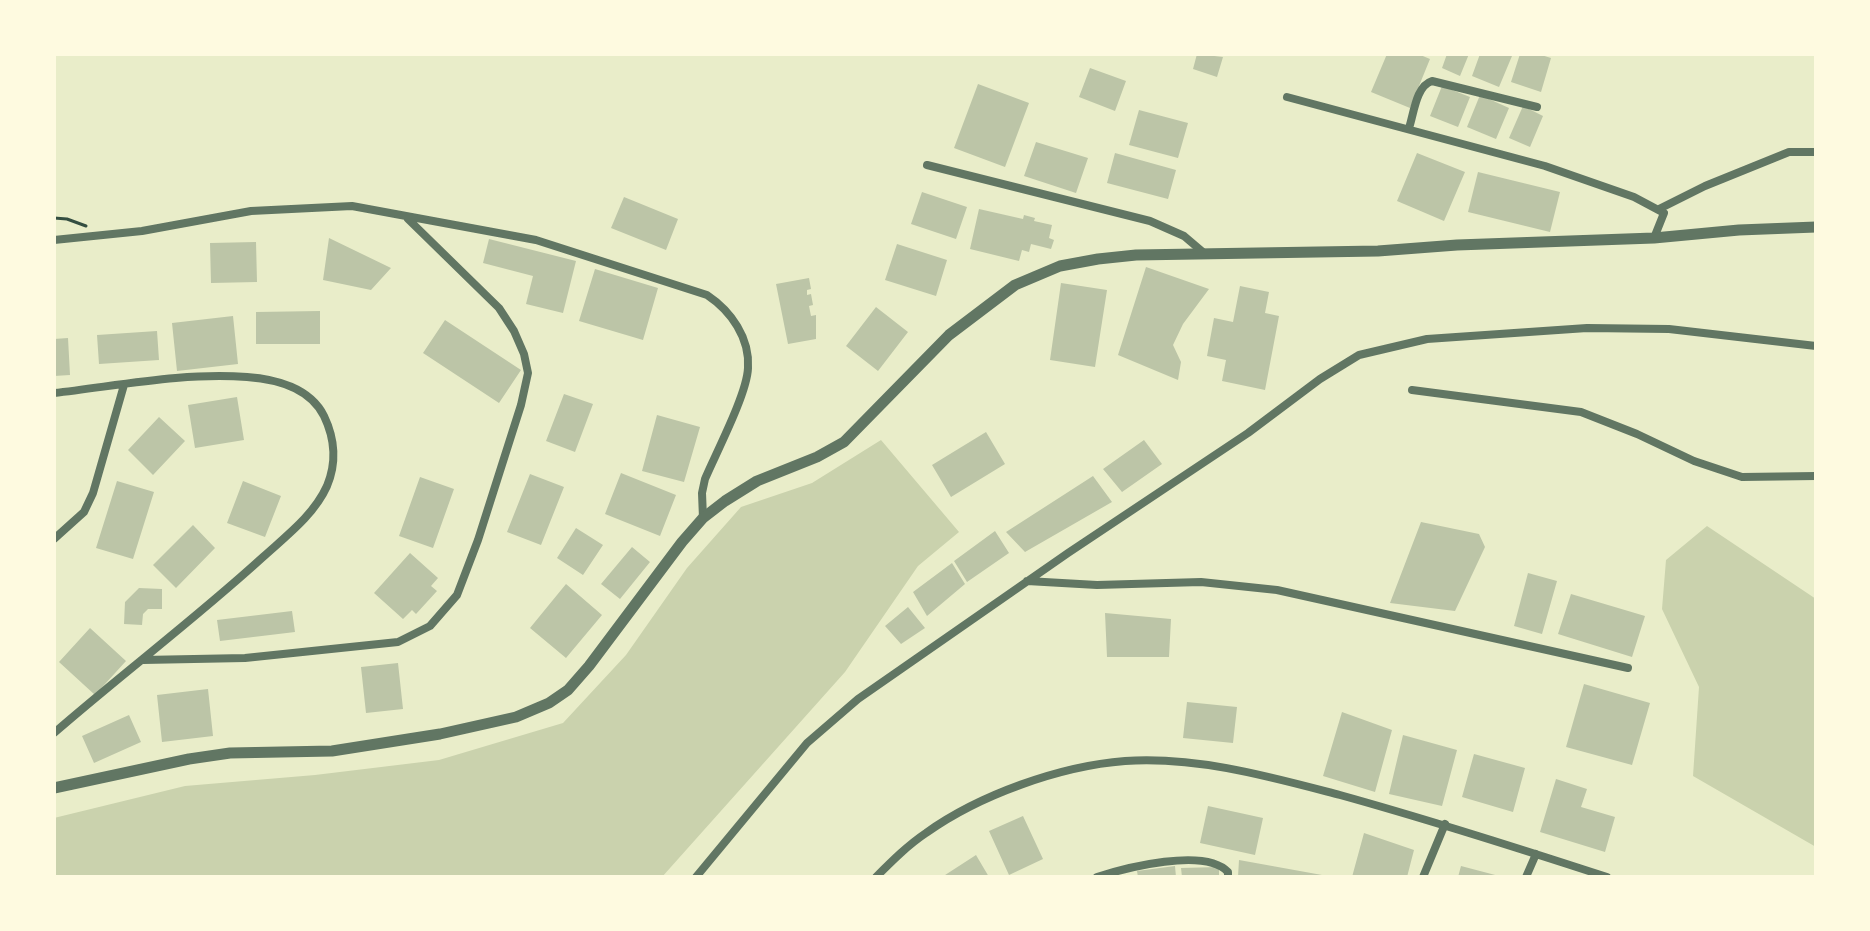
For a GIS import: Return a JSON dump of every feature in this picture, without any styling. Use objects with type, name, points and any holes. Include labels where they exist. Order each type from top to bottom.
[{"type":"street","points":[[1409,128],[1421,88],[1432,81],[1537,107]]},
{"type":"street","points":[[1287,97],[1545,166],[1634,197],[1665,215],[1654,238]]},
{"type":"street","points":[[1659,209],[1705,186],[1789,152],[1816,152]]},
{"type":"street","points":[[927,165],[1150,221],[1184,236],[1204,253]]},
{"type":"street","points":[[54,240],[142,231],[278,208],[352,206],[536,240],[707,295],[722,305],[736,323],[748,365],[742,390],[705,479],[703,518]]},
{"type":"street","points":[[143,660],[245,658],[398,642],[430,626],[457,595],[478,540],[521,405],[528,373],[514,331],[499,308],[408,218]]},
{"type":"street","points":[[54,788],[230,753],[332,751],[378,745],[440,734],[535,710],[568,690],[589,666],[703,518],[757,481],[817,457],[844,442],[949,335],[1015,285],[1060,266],[1098,259],[1204,253],[1378,251],[1816,227]]},
{"type":"street","points":[[696,877],[807,743],[824,727],[907,664],[1359,355],[1427,339],[1587,328],[1669,329],[1816,346]]},
{"type":"street","points":[[54,393],[213,376],[283,382],[304,393],[319,406],[334,448],[333,467],[327,485],[318,503],[299,524],[215,600],[54,733]]},
{"type":"street","points":[[54,539],[84,512],[93,493],[124,385]]},
{"type":"street","points":[[1412,390],[1581,412],[1694,461],[1742,477],[1816,476]]},
{"type":"street","points":[[1027,581],[1097,585],[1201,582],[1277,590],[1628,668]]},
{"type":"street","points":[[876,877],[928,831],[980,803],[1069,771],[1125,761],[1229,768],[1445,824],[1607,877]]},
{"type":"street","points":[[1423,877],[1445,824]]},
{"type":"street","points":[[1526,877],[1536,854]]},
{"type":"street","points":[[1097,877],[1128,867],[1169,860],[1222,866],[1228,877]]},
{"type":"path","points":[[54,218],[67,219],[108,234]]},
{"type":"green space","points":[[881,440],[959,532],[918,566],[845,672],[662,877],[54,877],[54,818],[185,786],[439,760],[563,723],[626,655],[687,568],[741,507],[812,483]]},
{"type":"green space","points":[[1707,526],[1816,599],[1816,847],[1693,776],[1699,687],[1662,609],[1666,560]]},
{"type":"building","points":[[1197,54],[1223,57],[1217,77],[1193,69]]},
{"type":"building","points":[[1387,54],[1418,54],[1430,59],[1410,108],[1371,92]]},
{"type":"building","points":[[1447,54],[1469,54],[1460,76],[1442,68]]},
{"type":"building","points":[[1480,54],[1512,56],[1499,87],[1472,76]]},
{"type":"building","points":[[1520,54],[1551,58],[1541,92],[1511,82]]},
{"type":"building","points":[[1090,68],[1126,81],[1115,111],[1079,97]]},
{"type":"building","points":[[978,84],[1029,103],[1005,167],[954,148]]},
{"type":"building","points":[[1442,86],[1470,97],[1458,127],[1430,116]]},
{"type":"building","points":[[1480,95],[1509,108],[1496,139],[1467,127]]},
{"type":"building","points":[[1523,106],[1543,116],[1530,147],[1509,138]]},
{"type":"building","points":[[1139,110],[1188,123],[1178,158],[1129,145]]},
{"type":"building","points":[[1036,142],[1088,158],[1076,193],[1024,176]]},
{"type":"building","points":[[1115,153],[1176,170],[1168,199],[1107,183]]},
{"type":"building","points":[[1417,153],[1465,172],[1444,221],[1397,201]]},
{"type":"building","points":[[1478,172],[1560,192],[1550,232],[1468,212]]},
{"type":"building","points":[[922,192],[967,207],[956,239],[911,224]]},
{"type":"building","points":[[624,197],[678,219],[666,250],[611,228]]},
{"type":"building","points":[[979,209],[1023,219],[1024,215],[1052,225],[1049,238],[1054,240],[1051,249],[1031,244],[1029,252],[1022,250],[1019,261],[970,249]]},
{"type":"building","points":[[329,238],[391,268],[371,290],[323,280]]},
{"type":"building","points":[[489,239],[576,261],[563,313],[526,304],[533,276],[483,263]]},
{"type":"building","points":[[256,242],[257,282],[211,283],[210,243]]},
{"type":"building","points":[[897,244],[947,260],[936,296],[885,280]]},
{"type":"building","points":[[1146,267],[1209,289],[1183,324],[1173,345],[1181,362],[1178,380],[1118,355]]},
{"type":"building","points":[[595,269],[658,288],[643,340],[579,321]]},
{"type":"building","points":[[809,278],[811,289],[807,290],[807,295],[811,294],[811,316],[816,315],[816,339],[788,344],[776,284]]},
{"type":"building","points":[[1061,283],[1107,290],[1095,367],[1050,360]]},
{"type":"building","points":[[1240,286],[1269,292],[1265,313],[1279,316],[1265,390],[1222,381],[1226,360],[1207,356],[1214,318],[1233,322]]},
{"type":"building","points":[[876,307],[908,332],[878,371],[846,346]]},
{"type":"building","points":[[320,311],[320,344],[256,344],[256,312]]},
{"type":"building","points":[[233,316],[238,364],[177,371],[172,323]]},
{"type":"building","points":[[445,320],[521,370],[499,403],[423,353]]},
{"type":"building","points":[[157,331],[159,360],[99,364],[97,335]]},
{"type":"building","points":[[68,338],[70,375],[54,376],[54,339]]},
{"type":"building","points":[[564,394],[593,404],[575,452],[546,441]]},
{"type":"building","points":[[237,397],[244,440],[195,448],[188,405]]},
{"type":"building","points":[[657,415],[700,427],[684,482],[642,471]]},
{"type":"building","points":[[159,417],[185,441],[153,475],[128,450]]},
{"type":"building","points":[[986,432],[1005,464],[951,497],[932,465]]},
{"type":"building","points":[[1144,440],[1162,464],[1122,492],[1103,469]]},
{"type":"building","points":[[621,473],[676,495],[660,536],[605,514]]},
{"type":"building","points":[[530,474],[564,487],[541,545],[507,532]]},
{"type":"building","points":[[1093,476],[1112,502],[1025,552],[1006,532]]},
{"type":"building","points":[[420,477],[454,489],[433,548],[399,536]]},
{"type":"building","points":[[117,481],[154,492],[133,559],[96,548]]},
{"type":"building","points":[[243,481],[281,496],[265,537],[227,523]]},
{"type":"building","points":[[1421,522],[1479,534],[1485,547],[1455,611],[1390,603]]},
{"type":"building","points":[[193,525],[215,548],[176,588],[153,565]]},
{"type":"building","points":[[576,528],[603,545],[583,575],[557,558]]},
{"type":"building","points":[[995,531],[1009,553],[967,582],[954,561]]},
{"type":"building","points":[[632,547],[650,562],[620,599],[601,584]]},
{"type":"building","points":[[410,553],[438,578],[431,586],[437,591],[416,614],[412,610],[403,619],[374,593]]},
{"type":"building","points":[[952,563],[965,584],[927,616],[913,592]]},
{"type":"building","points":[[1528,573],[1557,581],[1542,634],[1514,626]]},
{"type":"building","points":[[566,584],[602,615],[566,658],[530,628]]},
{"type":"building","points":[[139,588],[162,589],[162,609],[148,609],[143,614],[142,625],[124,624],[125,602]]},
{"type":"building","points":[[1571,594],[1645,616],[1632,657],[1558,634]]},
{"type":"building","points":[[908,607],[925,628],[901,644],[885,626]]},
{"type":"building","points":[[292,611],[295,632],[220,641],[217,620]]},
{"type":"building","points":[[1105,613],[1171,619],[1169,657],[1107,657]]},
{"type":"building","points":[[90,628],[126,661],[95,695],[59,662]]},
{"type":"building","points":[[398,663],[403,709],[366,713],[361,667]]},
{"type":"building","points":[[1584,684],[1650,703],[1632,765],[1566,747]]},
{"type":"building","points":[[208,689],[213,736],[162,742],[157,695]]},
{"type":"building","points":[[1187,702],[1237,707],[1233,743],[1183,738]]},
{"type":"building","points":[[1342,712],[1392,730],[1375,792],[1323,776]]},
{"type":"building","points":[[129,715],[141,742],[94,763],[82,736]]},
{"type":"building","points":[[1403,735],[1457,750],[1442,806],[1389,794]]},
{"type":"building","points":[[1474,754],[1525,768],[1513,812],[1462,797]]},
{"type":"building","points":[[1556,779],[1587,789],[1581,807],[1615,817],[1605,852],[1540,832]]},
{"type":"building","points":[[1208,806],[1263,818],[1255,855],[1200,843]]},
{"type":"building","points":[[1023,816],[1043,859],[1009,875],[989,831]]},
{"type":"building","points":[[1364,833],[1414,850],[1407,877],[1352,877]]},
{"type":"building","points":[[976,855],[989,877],[942,877]]},
{"type":"building","points":[[1239,860],[1322,875],[1322,877],[1238,877]]},
{"type":"building","points":[[1175,866],[1176,877],[1138,877],[1137,871]]},
{"type":"building","points":[[1461,866],[1499,876],[1499,877],[1458,877]]},
{"type":"building","points":[[1219,867],[1219,877],[1182,877],[1181,868]]}]
